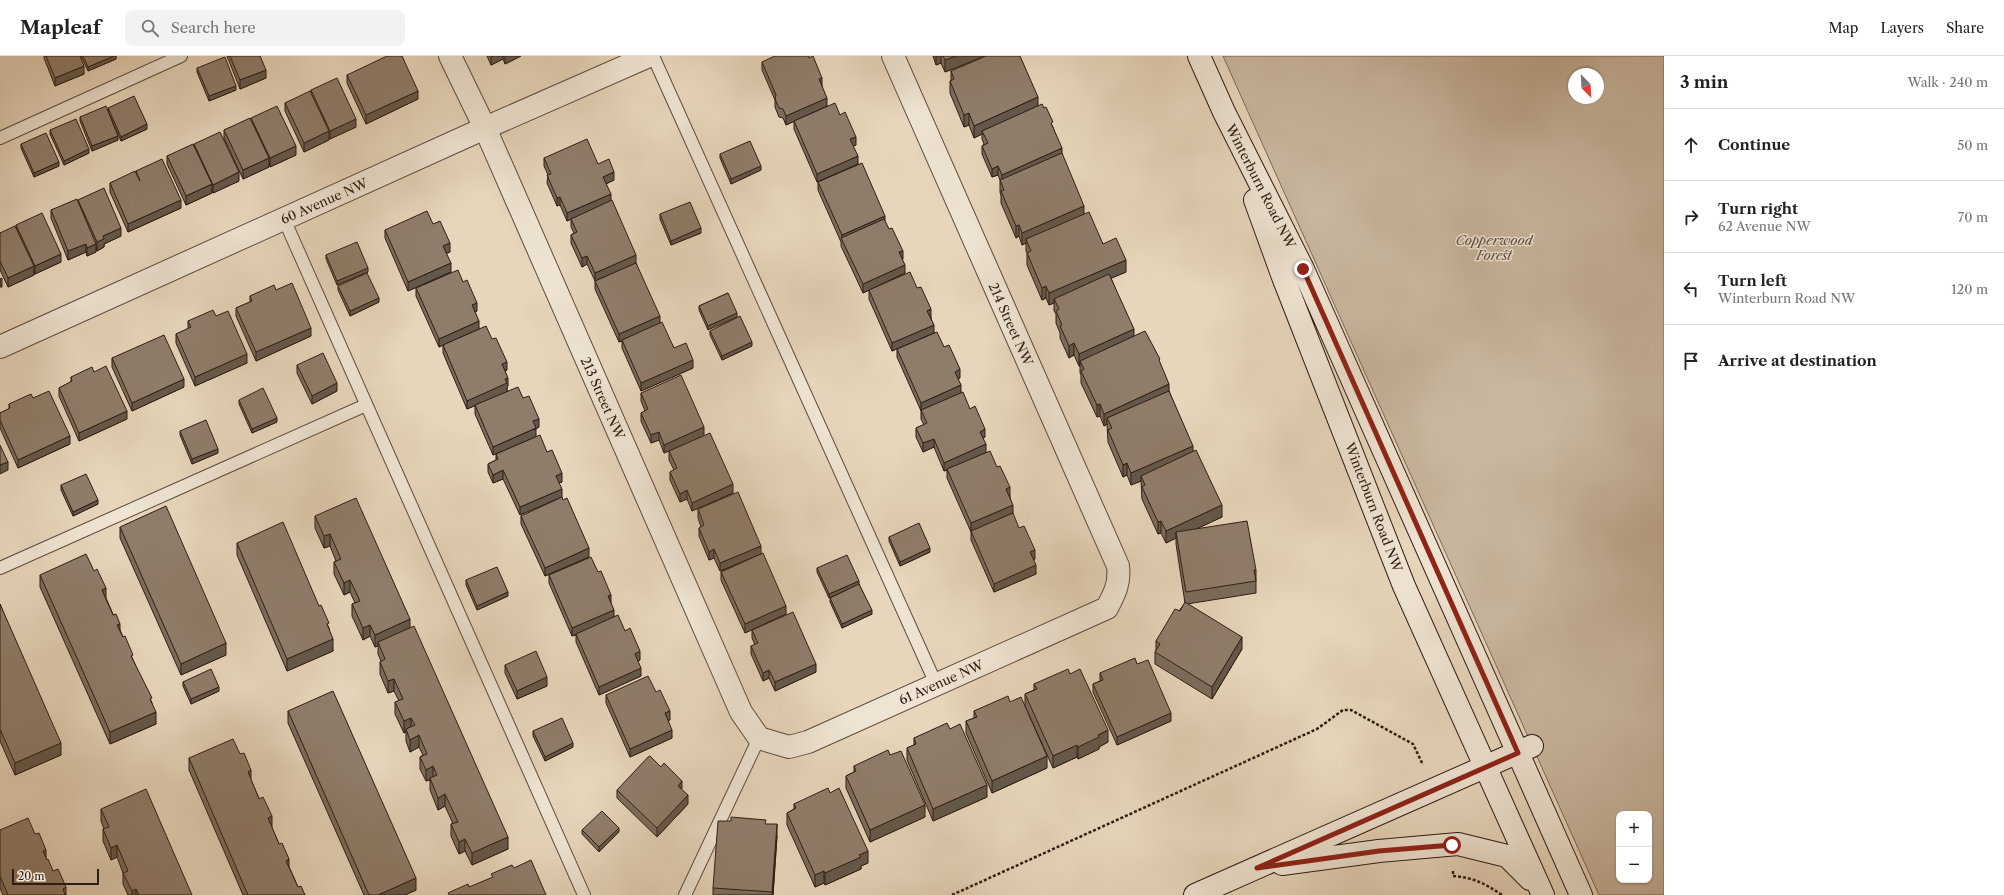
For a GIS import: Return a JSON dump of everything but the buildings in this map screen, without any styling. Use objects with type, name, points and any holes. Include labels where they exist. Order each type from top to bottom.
[{"type":"street","name":"213 Street NW","points":[[450,56],[485,128],[741,712],[759,738]]},
{"type":"street","name":"60 Avenue NW","points":[[0,347],[485,128],[649,56]]},
{"type":"street","name":"214 Street NW","points":[[893,56],[1118,566],[1120,580],[1115,594]]},
{"type":"street","name":"Winterburn Road NW","points":[[1199,56],[1224,112],[1303,269],[1525,750],[1581,895]]},
{"type":"street","name":"Winterburn Road NW","points":[[1224,112],[1283,277],[1404,586],[1542,892]]},
{"type":"street","name":"61 Avenue NW","points":[[759,738],[789,747],[808,742],[1107,608],[1115,594]]},
{"type":"street","points":[[1195,895],[1525,750]]},
{"type":"street","points":[[1257,868],[1379,851],[1458,844],[1507,856],[1542,892]]},
{"type":"lane","points":[[0,138],[181,56]]},
{"type":"lane","points":[[653,56],[936,684]]},
{"type":"lane","points":[[284,219],[584,895]]},
{"type":"lane","points":[[0,568],[366,404]]},
{"type":"lane","points":[[685,895],[759,738]]},
{"type":"path","points":[[952,895],[1316,730],[1344,710],[1351,710],[1413,744]]},
{"type":"green space","name":"Copperwood Forest","points":[[1223,56],[1664,56],[1664,895],[1599,895]]},
{"type":"route","points":[[1303,269],[1436,572],[1518,753],[1257,868],[1379,851],[1452,845]]}]
